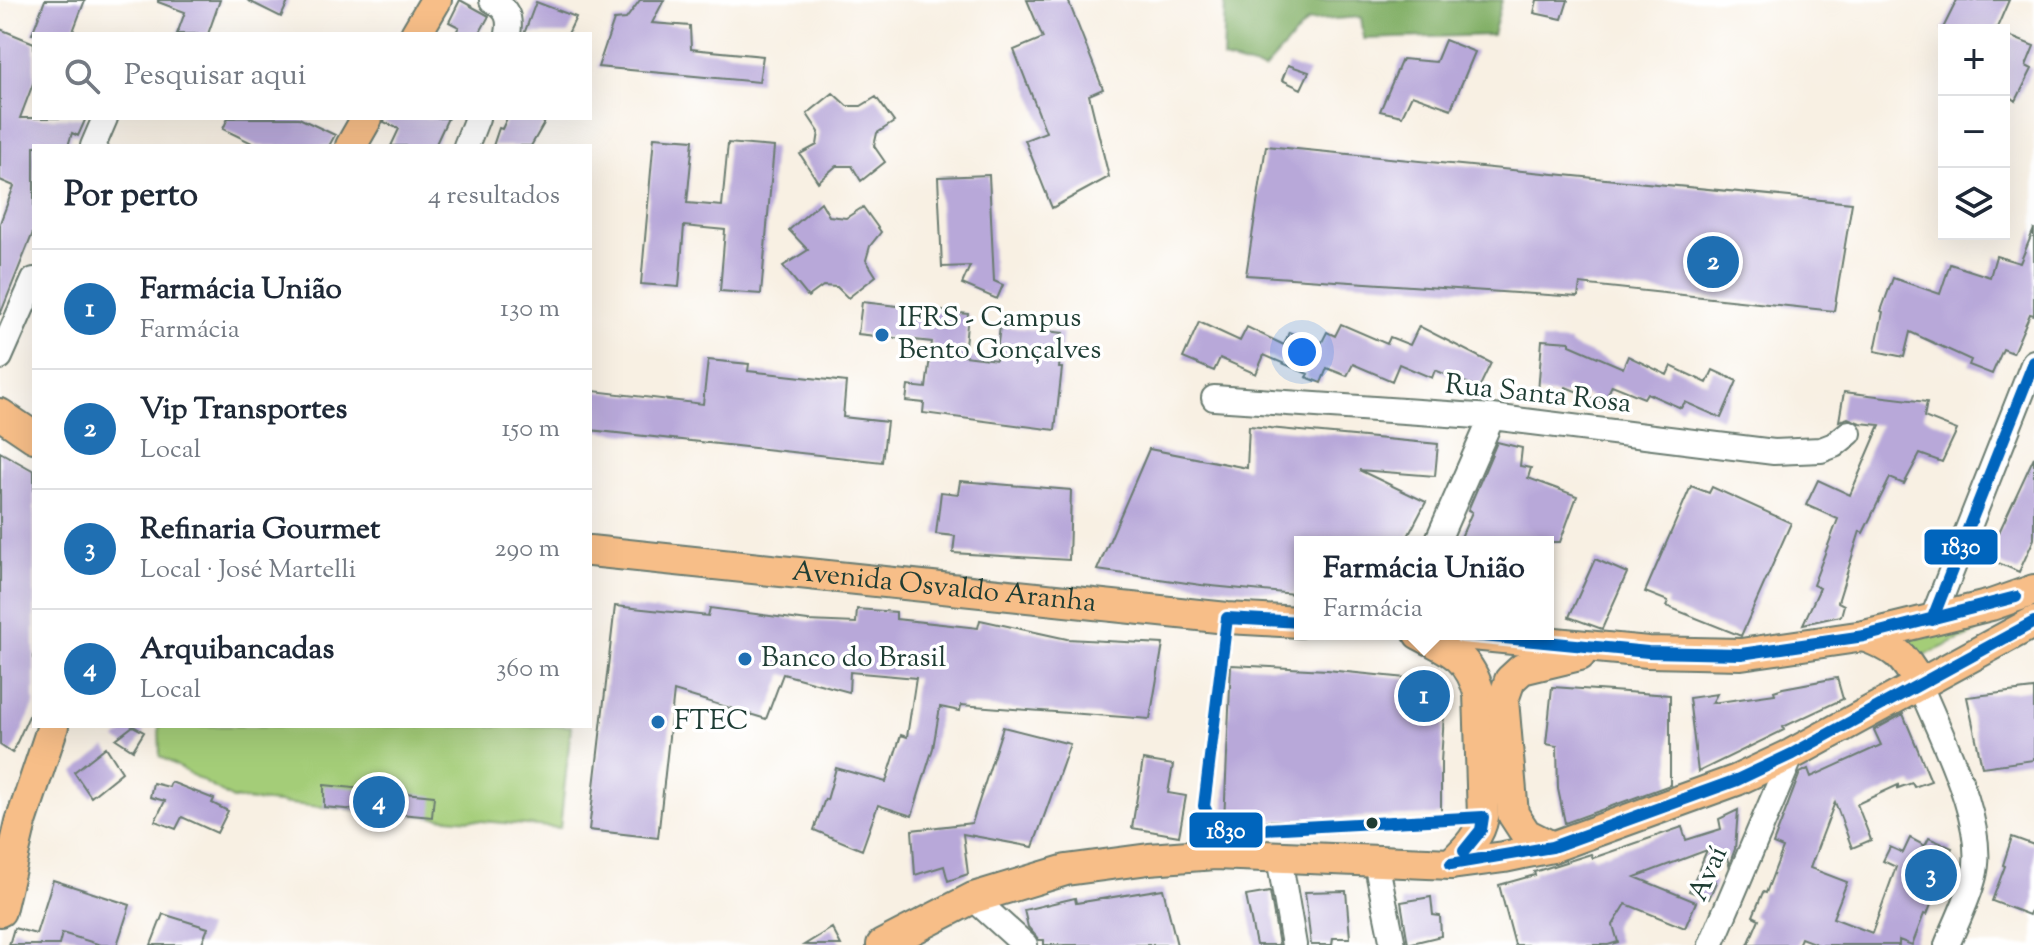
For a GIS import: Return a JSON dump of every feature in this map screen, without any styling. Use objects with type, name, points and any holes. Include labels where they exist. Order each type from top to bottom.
[{"type":"main road","points":[[417,32],[436,0]]},
{"type":"main road","points":[[352,144],[366,120]]},
{"type":"main road","points":[[0,414],[32,436]]},
{"type":"main road","name":"Avenida Osvaldo Aranha","points":[[592,551],[1227,618],[1294,622]]},
{"type":"main road","points":[[1526,640],[1611,648],[1741,654],[1864,636],[2034,593]]},
{"type":"main road","points":[[882,945],[973,898],[1066,870],[1215,854],[1451,864],[1552,847],[1737,780],[1792,754],[2034,622]]},
{"type":"main road","points":[[1864,636],[1897,651],[1907,661],[1919,683]]},
{"type":"main road","points":[[1429,640],[1464,660],[1475,678],[1479,693],[1481,830],[1451,864]]},
{"type":"main road","points":[[1552,847],[1526,834],[1513,814],[1503,712],[1505,690],[1510,680],[1522,669],[1611,648]]},
{"type":"main road","points":[[0,911],[21,822],[52,728]]},
{"type":"street","points":[[492,0],[502,6],[509,17],[508,32]]},
{"type":"street","points":[[94,144],[104,120]]},
{"type":"street","points":[[467,144],[476,120]]},
{"type":"street","points":[[0,357],[32,285]]},
{"type":"street","points":[[1932,620],[2033,369]]},
{"type":"street","name":"Rua Santa Rosa","points":[[1214,398],[1492,417],[1774,452],[1821,450],[1834,445],[1849,433]]},
{"type":"street","points":[[1440,536],[1492,417]]},
{"type":"street","points":[[1919,683],[1967,804],[1977,842],[1975,875],[1947,945]]},
{"type":"street","name":"Avaí","points":[[1711,945],[1792,754]]},
{"type":"street","name":"Avaí","points":[[1737,780],[1758,796],[1763,827]]},
{"type":"street","points":[[1279,857],[1294,945]]},
{"type":"street","points":[[1376,862],[1393,945]]},
{"type":"street","points":[[973,898],[1025,945]]},
{"type":"green space","points":[[1225,0],[1502,0],[1493,35],[1364,39],[1361,17],[1308,21],[1264,70],[1223,59]]},
{"type":"green space","points":[[1996,613],[1992,625],[1921,657],[1907,653],[1905,633]]},
{"type":"green space","points":[[159,728],[571,728],[560,828],[233,799],[160,756]]},
{"type":"building","points":[[45,0],[85,0],[73,32],[33,32]]},
{"type":"building","points":[[220,0],[209,32],[178,32],[185,12],[158,2]]},
{"type":"building","points":[[247,0],[289,0],[281,17]]},
{"type":"building","points":[[460,0],[489,16],[480,32],[456,32],[459,27],[449,22]]},
{"type":"building","points":[[640,0],[664,0],[652,23],[690,26],[691,49],[763,56],[759,82],[598,67],[614,20],[626,19]]},
{"type":"building","points":[[1027,0],[1068,0],[1103,89],[1089,95],[1109,177],[1052,208],[1025,140],[1046,132],[1014,50],[1043,38]]},
{"type":"building","points":[[1537,0],[1568,0],[1562,19],[1534,13]]},
{"type":"building","points":[[1957,0],[2009,0],[1999,24],[1945,24]]},
{"type":"building","points":[[536,2],[576,17],[569,32],[525,32]]},
{"type":"building","points":[[0,29],[32,42],[32,86],[20,118],[85,120],[78,136],[72,133],[69,144],[32,144],[32,235],[0,315],[0,223],[14,186],[0,180]]},
{"type":"building","points":[[2010,36],[2034,46],[2026,66],[2032,69],[2016,101],[2010,96]]},
{"type":"building","points":[[1445,40],[1475,52],[1451,109],[1412,95],[1402,116],[1380,111],[1402,59],[1436,62]]},
{"type":"building","points":[[1288,65],[1309,72],[1301,89],[1282,80]]},
{"type":"building","points":[[833,93],[847,106],[861,106],[876,97],[894,122],[877,133],[874,146],[885,162],[861,181],[852,166],[836,166],[818,182],[800,154],[817,145],[819,132],[807,114]]},
{"type":"building","points":[[227,120],[303,120],[335,135],[330,144],[254,144],[223,129]]},
{"type":"building","points":[[447,120],[436,144],[392,144],[399,129],[384,122]]},
{"type":"building","points":[[506,120],[546,120],[532,144],[494,144],[499,128],[502,129]]},
{"type":"building","points":[[654,137],[693,140],[687,203],[722,206],[728,143],[774,147],[761,294],[720,291],[725,230],[684,226],[679,287],[641,284]]},
{"type":"building","points":[[1266,146],[1852,203],[1834,311],[1580,284],[1578,297],[1246,275]]},
{"type":"building","points":[[989,175],[994,281],[1003,285],[997,299],[962,284],[970,266],[942,267],[938,177]]},
{"type":"building","points":[[821,202],[829,216],[846,218],[863,207],[881,232],[870,246],[866,260],[876,276],[848,298],[837,287],[823,286],[808,297],[783,266],[808,250],[789,230]]},
{"type":"building","points":[[2034,229],[2034,315],[2030,314],[2013,353],[2003,349],[1992,374],[1969,365],[1971,360],[1910,332],[1904,357],[1875,351],[1881,311],[1893,278],[1940,294],[1950,264],[1990,277],[1996,256],[2020,263]]},
{"type":"building","points":[[862,302],[968,314],[964,356],[996,360],[1000,326],[1063,333],[1055,430],[923,413],[924,403],[906,401],[908,386],[926,388],[932,342],[858,334]]},
{"type":"building","points":[[1199,322],[1240,341],[1247,327],[1284,345],[1289,332],[1320,346],[1327,332],[1335,336],[1341,324],[1387,344],[1390,337],[1410,345],[1419,326],[1491,363],[1479,388],[1435,370],[1432,378],[1399,364],[1392,381],[1353,364],[1347,376],[1327,368],[1321,383],[1264,355],[1256,374],[1220,358],[1214,371],[1183,358]]},
{"type":"building","points":[[1542,340],[1570,342],[1570,345],[1623,368],[1628,356],[1667,375],[1671,366],[1707,383],[1713,370],[1737,381],[1721,418],[1685,402],[1681,408],[1647,393],[1644,398],[1612,385],[1604,403],[1566,387],[1566,395],[1538,393]]},
{"type":"building","points":[[708,360],[749,364],[748,371],[846,382],[843,417],[887,422],[882,462],[592,430],[594,391],[703,404]]},
{"type":"building","points":[[1844,392],[1927,402],[1924,417],[1957,430],[1942,462],[1920,454],[1904,484],[1890,478],[1863,533],[1860,531],[1838,602],[1844,605],[1841,616],[1803,624],[1820,588],[1813,585],[1838,519],[1806,505],[1818,480],[1850,495],[1880,425],[1848,418],[1839,421]]},
{"type":"building","points":[[1249,426],[1438,444],[1435,476],[1359,470],[1426,502],[1408,536],[1294,536],[1294,594],[1097,570],[1149,449],[1247,468]]},
{"type":"building","points":[[1497,442],[1522,448],[1520,466],[1531,468],[1528,478],[1577,496],[1560,542],[1554,542],[1554,536],[1462,536],[1472,512],[1468,510]]},
{"type":"building","points":[[0,452],[32,470],[32,709],[12,753],[0,745]]},
{"type":"building","points":[[2034,457],[2034,539],[2019,572],[1987,558]]},
{"type":"building","points":[[960,481],[1071,490],[1069,560],[953,553],[955,536],[936,534],[941,492],[958,494]]},
{"type":"building","points":[[1691,486],[1709,493],[1712,487],[1791,523],[1741,636],[1666,606],[1668,601],[1645,592]]},
{"type":"building","points":[[1595,559],[1627,573],[1602,629],[1569,617]]},
{"type":"building","points":[[615,606],[708,616],[710,608],[808,621],[856,623],[857,609],[896,612],[896,619],[978,628],[980,620],[1067,639],[1163,644],[1150,719],[961,705],[960,711],[940,707],[933,748],[912,816],[878,805],[862,850],[814,830],[836,768],[886,782],[901,735],[907,737],[916,678],[850,672],[849,692],[783,674],[766,719],[674,691],[658,838],[589,830]]},
{"type":"building","points":[[1231,665],[1327,670],[1446,682],[1441,815],[1224,822]]},
{"type":"building","points":[[1837,678],[1843,699],[1698,772],[1689,698],[1717,694],[1712,703],[1775,694],[1774,691],[1783,688]]},
{"type":"building","points":[[1552,687],[1670,695],[1670,785],[1565,823],[1558,789],[1557,746],[1546,744]]},
{"type":"building","points":[[2034,689],[2034,760],[1982,767],[1967,697]]},
{"type":"building","points":[[1903,714],[1931,781],[1914,787],[1912,783],[1898,788],[1898,785],[1857,804],[1871,840],[1852,848],[1835,802],[1810,868],[1847,882],[1833,918],[1872,933],[1896,867],[1883,861],[1890,847],[1903,853],[1910,838],[1925,846],[1929,838],[1952,848],[1946,859],[1953,862],[1942,888],[1938,886],[1927,915],[1924,914],[1912,945],[1899,940],[1899,945],[1819,945],[1801,938],[1798,945],[1748,945],[1759,919],[1753,916],[1763,892],[1766,893],[1783,848],[1773,844],[1800,773],[1808,769],[1811,777],[1881,745],[1874,730]]},
{"type":"building","points":[[1003,727],[1070,744],[1033,847],[963,834],[968,874],[948,881],[944,866],[915,875],[912,830],[972,823]]},
{"type":"building","points":[[130,728],[144,732],[133,750],[116,739]]},
{"type":"building","points":[[106,747],[122,772],[91,797],[74,772]]},
{"type":"building","points":[[1143,760],[1173,765],[1168,793],[1186,796],[1179,836],[1132,828]]},
{"type":"building","points":[[171,782],[214,799],[212,803],[228,811],[217,833],[182,817],[176,829],[155,821],[165,801],[150,797],[153,783],[169,787]]},
{"type":"building","points":[[324,785],[434,796],[432,817],[324,807]]},
{"type":"building","points":[[1738,810],[1735,849],[1729,865],[1726,854],[1724,861],[1699,869],[1707,850],[1635,877],[1696,902],[1685,928],[1626,904],[1613,925],[1618,942],[1608,945],[1515,945],[1499,885],[1591,854],[1593,858],[1682,827],[1686,840],[1721,829],[1719,819]]},
{"type":"building","points":[[2012,837],[2034,845],[2034,902],[2029,915],[1992,901]]},
{"type":"building","points":[[1697,874],[1716,882],[1709,899],[1689,891]]},
{"type":"building","points":[[53,880],[130,905],[117,945],[101,945],[62,933],[59,945],[9,945],[14,928],[36,934]]},
{"type":"building","points":[[1163,889],[1177,945],[1044,945],[1044,940],[1039,940],[1028,927],[1024,910],[1075,898],[1076,903]]},
{"type":"building","points":[[1346,891],[1350,938],[1333,938],[1332,945],[1311,945],[1305,892]]},
{"type":"building","points":[[1270,892],[1279,945],[1256,945],[1246,896]]},
{"type":"building","points":[[1431,897],[1433,915],[1440,916],[1441,936],[1408,944],[1401,902]]},
{"type":"building","points":[[163,914],[208,928],[201,945],[151,945]]},
{"type":"building","points":[[832,928],[841,945],[804,945]]},
{"type":"transit line","name":"1830","points":[[1932,620],[2034,362]]},
{"type":"transit line","name":"1830","points":[[1524,640],[1648,652],[1741,654],[1864,636],[2016,597]]},
{"type":"transit line","name":"1830","points":[[1294,622],[1227,618],[1204,806],[1212,823],[1228,831],[1483,817],[1481,830],[1464,851]]},
{"type":"transit line","name":"1830","points":[[1451,864],[1552,847],[1737,780],[1792,754],[2034,622]]},
{"type":"place","name":"Vip Transportes","points":[[1713,262]]},
{"type":"place","name":"IFRS - Campus Bento Gonçalves","points":[[882,335]]},
{"type":"place","name":"Banco do Brasil","points":[[745,659]]},
{"type":"place","name":"Farmácia União","points":[[1424,696]]},
{"type":"place","name":"FTEC","points":[[658,722]]},
{"type":"place","name":"Arquibancadas","points":[[379,802]]},
{"type":"place","name":"Refinaria Gourmet","points":[[1931,875]]}]
